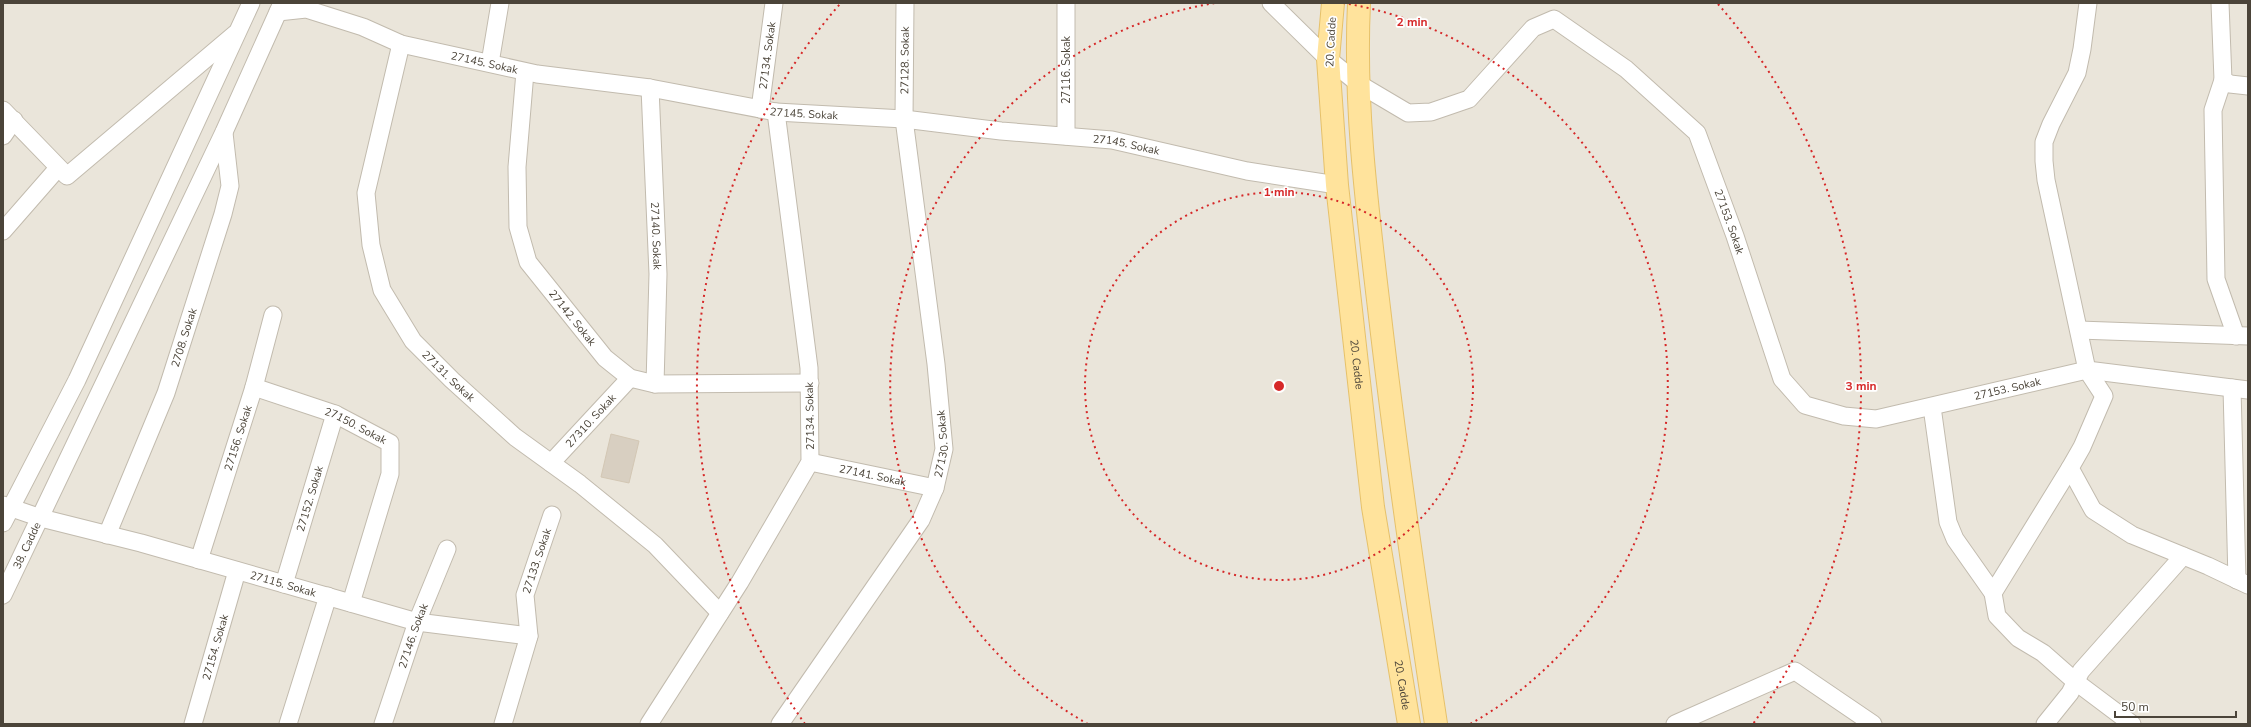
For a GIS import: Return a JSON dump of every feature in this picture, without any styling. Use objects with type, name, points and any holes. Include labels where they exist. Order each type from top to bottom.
[{"type":"main road","name":"20. Cadde","points":[[1333,3],[1328,59],[1337,185],[1373,507],[1409,724]]},
{"type":"main road","points":[[1359,3],[1359,84],[1363,172],[1411,560],[1436,724]]},
{"type":"street","points":[[3,524],[7,506],[77,380],[251,3]]},
{"type":"street","points":[[490,63],[500,3]]},
{"type":"street","name":"27134. Sokak","points":[[649,724],[720,614],[810,462],[810,382],[768,110],[774,3]]},
{"type":"street","name":"27128. Sokak","points":[[904,119],[905,3]]},
{"type":"street","name":"27116. Sokak","points":[[1066,3],[1066,136]]},
{"type":"street","name":"27153. Sokak","points":[[1271,3],[1328,59],[1359,84],[1408,113],[1431,112],[1469,98],[1533,28],[1554,19],[1626,69],[1697,133],[1735,236],[1782,379],[1805,405],[1844,416],[1876,419],[2087,370],[2240,389]]},
{"type":"street","points":[[1993,593],[2082,447],[2104,396],[2087,370],[2046,180],[2044,161],[2044,142],[2051,124],[2077,73],[2082,49],[2088,3]]},
{"type":"street","points":[[2078,330],[2242,336],[2216,279],[2213,110],[2223,80],[2220,3]]},
{"type":"street","name":"27145. Sokak","points":[[280,8],[306,9],[363,28],[401,44],[526,72],[650,88],[768,110],[904,119],[1001,131],[1112,140],[1247,171],[1337,185]]},
{"type":"street","name":"38. Cadde","points":[[3,595],[224,132],[280,8]]},
{"type":"street","points":[[3,231],[62,172],[238,32]]},
{"type":"street","name":"27131. Sokak","points":[[401,44],[366,193],[371,245],[382,290],[412,341],[452,380],[514,437],[551,463],[655,545],[720,614]]},
{"type":"street","name":"27142. Sokak","points":[[526,72],[517,167],[518,227],[528,262],[605,358],[630,378],[655,384],[810,382]]},
{"type":"street","points":[[2223,80],[2230,84],[2248,86]]},
{"type":"street","name":"27140. Sokak","points":[[650,88],[658,274],[655,384]]},
{"type":"street","points":[[8,115],[62,172]]},
{"type":"street","points":[[3,136],[8,115]]},
{"type":"street","name":"27130. Sokak","points":[[780,724],[921,520],[935,488],[944,449],[936,364],[904,119]]},
{"type":"street","name":"2708. Sokak","points":[[107,535],[166,393],[223,214],[230,186],[224,132]]},
{"type":"street","name":"27156. Sokak","points":[[199,560],[254,387],[273,315]]},
{"type":"street","name":"27310. Sokak","points":[[551,463],[630,378]]},
{"type":"street","name":"27150. Sokak","points":[[254,387],[335,414],[390,443],[390,474],[351,603]]},
{"type":"street","points":[[2070,468],[2093,510],[2132,535],[2243,582],[2240,389]]},
{"type":"street","points":[[1932,407],[1948,522],[1955,539],[1993,593],[1997,616],[2018,638],[2043,653],[2076,682],[2132,724]]},
{"type":"street","name":"27152. Sokak","points":[[284,584],[335,414]]},
{"type":"street","name":"27141. Sokak","points":[[810,462],[935,488]]},
{"type":"street","name":"27115. Sokak","points":[[7,506],[41,518],[237,570],[417,622],[529,636]]},
{"type":"street","name":"27133. Sokak","points":[[503,724],[529,636],[525,595],[552,515]]},
{"type":"street","name":"27146. Sokak","points":[[383,724],[417,622],[448,549]]},
{"type":"street","points":[[2045,724],[2070,693],[2081,672],[2183,556]]},
{"type":"street","name":"27154. Sokak","points":[[193,724],[237,570]]},
{"type":"street","points":[[288,724],[328,596]]},
{"type":"street","points":[[1675,724],[1795,671],[1873,724]]},
{"type":"shaded area","points":[[3,3],[2248,3],[2248,724],[3,724]]},
{"type":"building","points":[[611,434],[639,441],[629,483],[601,477]]}]
